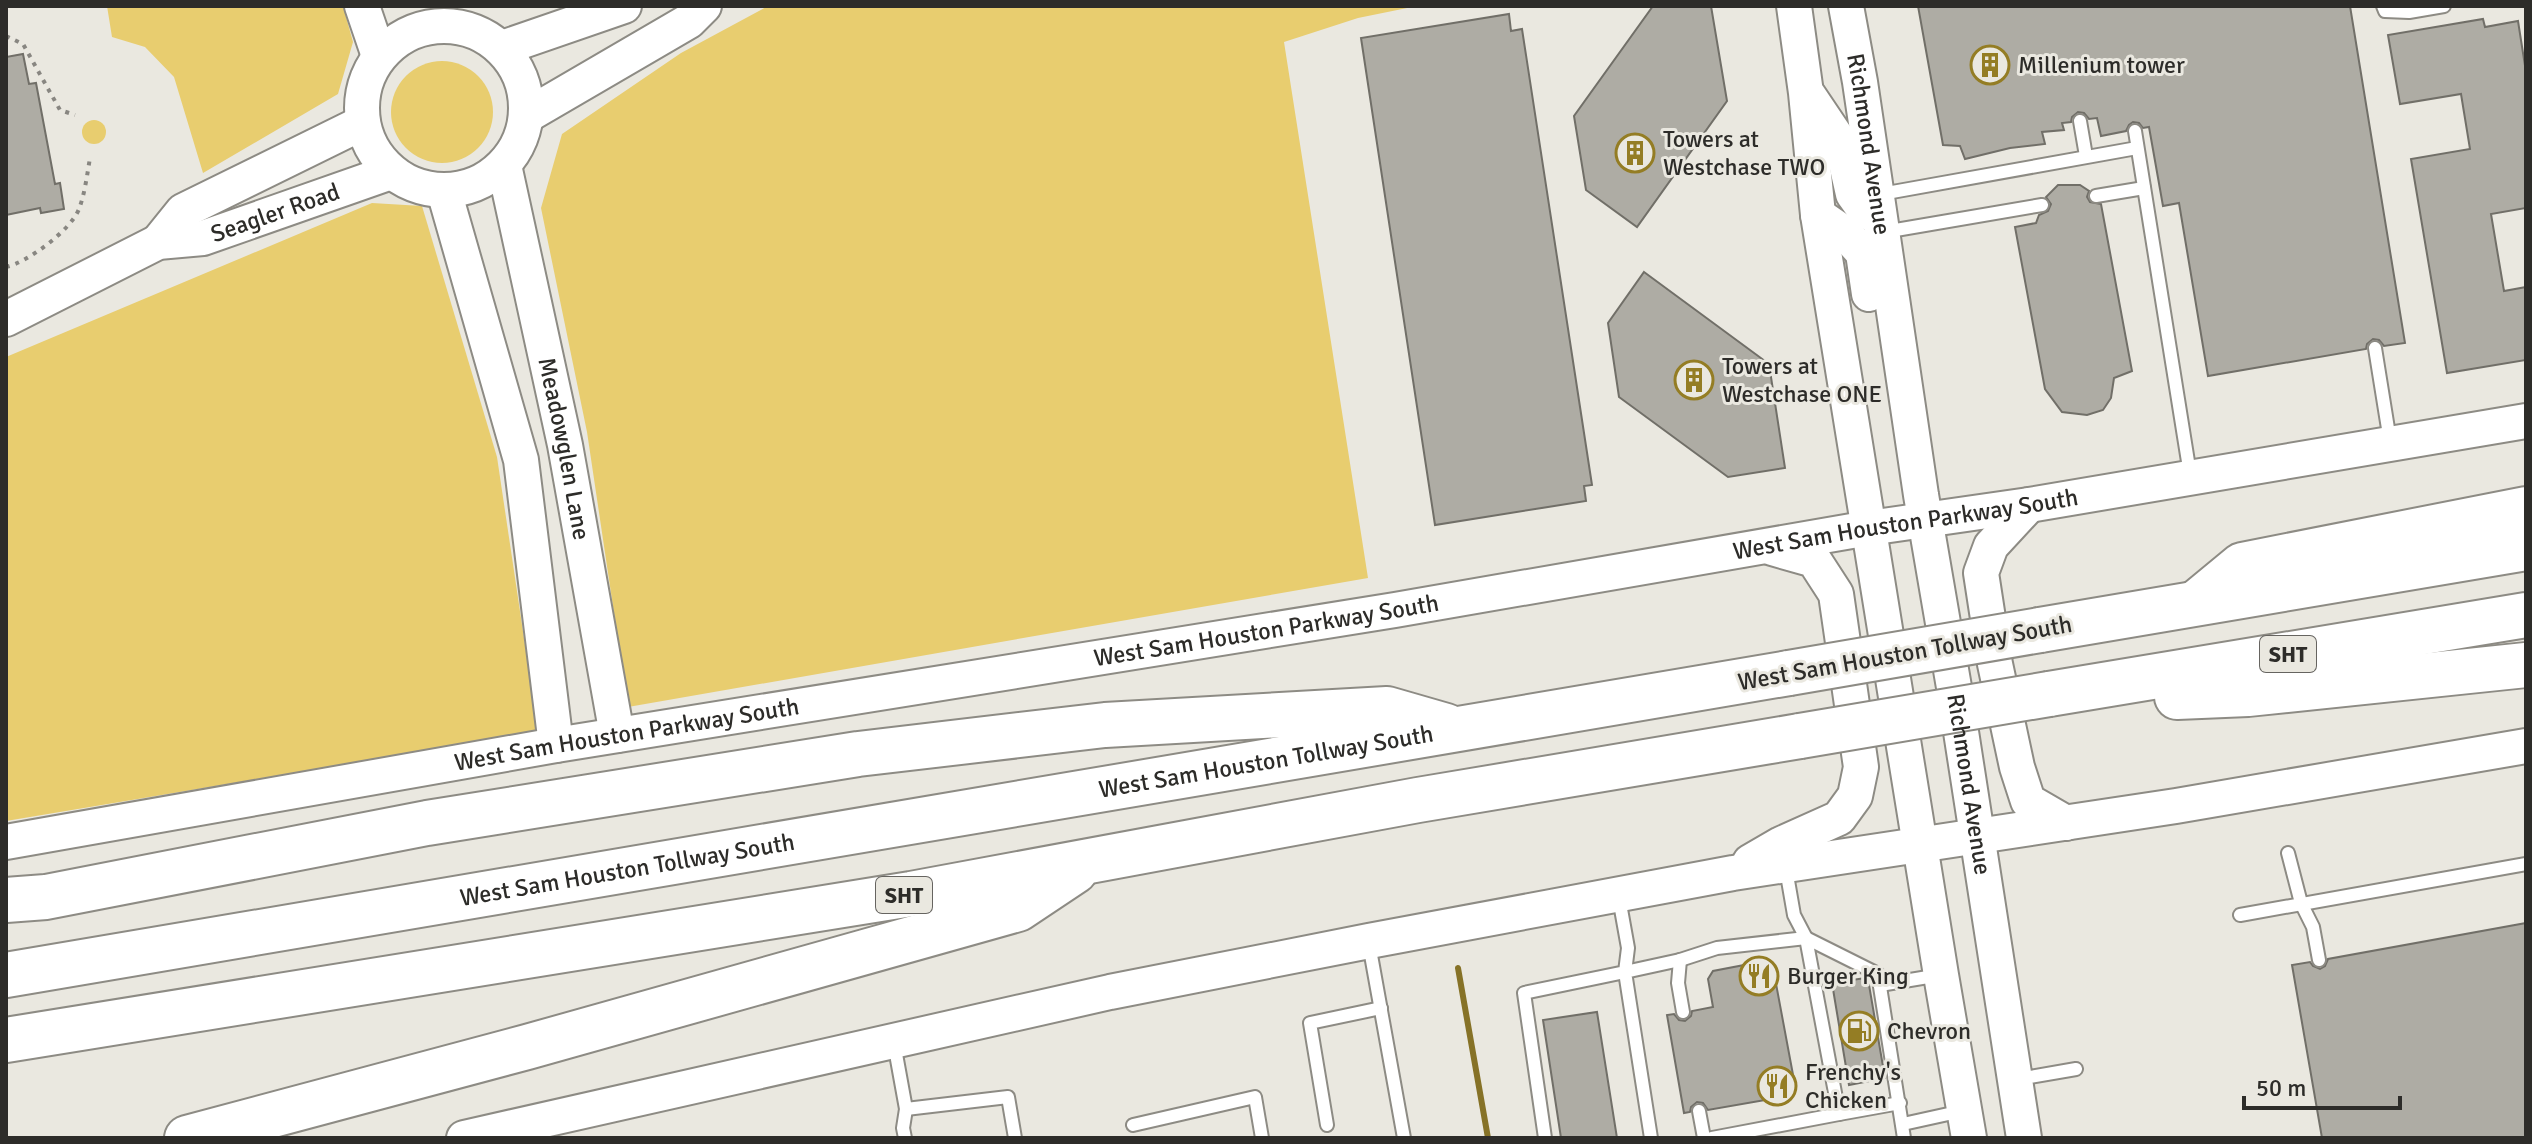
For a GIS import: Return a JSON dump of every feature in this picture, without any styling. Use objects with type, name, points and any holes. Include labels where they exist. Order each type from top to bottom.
[{"type":"highway","points":[[2194,604],[2242,565],[2526,509]]},
{"type":"highway","name":"West Sam Houston Tollway South","points":[[6,975],[2526,548]]},
{"type":"highway","name":"SHT","points":[[6,1040],[880,899],[1418,800],[1961,709],[2050,699],[2526,615]]},
{"type":"highway","points":[[2050,699],[2248,694],[2526,665]]},
{"type":"highway","points":[[6,900],[46,897],[427,823],[626,790],[858,754],[1074,728],[1387,709],[1456,729]]},
{"type":"highway","points":[[187,1138],[527,1047],[1018,909],[1091,861]]},
{"type":"main road","points":[[362,6],[379,56]]},
{"type":"main road","points":[[502,48],[624,6]]},
{"type":"main road","points":[[526,116],[689,21],[704,6]]},
{"type":"main road","points":[[1794,6],[1818,215],[1967,1124]]},
{"type":"main road","name":"Richmond Avenue","points":[[1846,6],[2024,1138]]},
{"type":"main road","points":[[433,15],[483,34],[502,48],[517,68],[525,91],[526,116],[519,142],[504,165],[487,179],[466,188],[444,191],[416,186],[391,172],[378,158],[362,123],[361,99],[367,76],[379,56],[395,40],[433,15]]},
{"type":"main road","points":[[1806,93],[1842,145],[1853,194],[1880,232]]},
{"type":"main road","name":"Seagler Road","points":[[158,242],[183,211],[362,123]]},
{"type":"main road","name":"Meadowglen Lane","points":[[504,165],[565,445],[617,735]]},
{"type":"main road","name":"Seagler Road","points":[[6,319],[158,242],[203,238],[391,172]]},
{"type":"main road","name":"Meadowglen Lane","points":[[444,191],[521,460],[556,745]]},
{"type":"main road","points":[[1818,215],[1847,235],[1863,253],[1871,304],[1900,360]]},
{"type":"main road","name":"West Sam Houston Parkway South","points":[[6,842],[556,745],[1395,610],[1869,528],[2029,505],[2526,421]]},
{"type":"main road","points":[[521,460],[565,445]]},
{"type":"main road","points":[[2029,505],[1991,546],[1981,573],[1998,679],[2017,767],[2028,801],[2066,823]]},
{"type":"main road","points":[[1733,873],[1781,844],[1839,818],[1855,796],[1861,767],[1836,594],[1814,560],[1769,547]]},
{"type":"main road","points":[[464,1138],[1110,992],[1369,941],[1733,873],[2066,823],[2526,746]]},
{"type":"lane","points":[[2383,6],[2385,11],[2409,12],[2444,6]]},
{"type":"lane","points":[[2080,121],[2086,156]]},
{"type":"lane","points":[[2135,131],[2191,478]]},
{"type":"lane","points":[[1875,195],[2137,148]]},
{"type":"lane","points":[[2096,196],[2144,188]]},
{"type":"lane","points":[[1880,232],[2042,205]]},
{"type":"lane","points":[[2375,348],[2390,444]]},
{"type":"lane","points":[[2288,853],[2301,903],[2313,927],[2319,960]]},
{"type":"lane","points":[[2240,915],[2526,864]]},
{"type":"lane","points":[[1785,865],[1794,915],[1806,938],[1839,1114]]},
{"type":"lane","points":[[1619,896],[1628,948],[1625,972],[1651,1138]]},
{"type":"lane","points":[[1545,1138],[1524,993],[1680,960],[1717,948],[1806,938],[1878,974],[1904,1138]]},
{"type":"lane","points":[[1369,941],[1404,1138]]},
{"type":"lane","points":[[1680,960],[1678,983],[1683,1012]]},
{"type":"lane","points":[[1880,985],[1941,975]]},
{"type":"lane","points":[[1327,1125],[1310,1023],[1381,1008]]},
{"type":"lane","points":[[893,1041],[906,1109],[905,1138]]},
{"type":"lane","points":[[2015,1080],[2076,1069]]},
{"type":"lane","points":[[906,1109],[1008,1097],[1015,1138]]},
{"type":"lane","points":[[1133,1125],[1255,1097],[1262,1138]]},
{"type":"lane","points":[[1712,1138],[1900,1103]]},
{"type":"lane","points":[[1699,1111],[1704,1138]]},
{"type":"lane","points":[[1903,1124],[1967,1124]]},
{"type":"path","points":[[6,36],[23,44],[60,110],[75,115]]},
{"type":"path","points":[[6,267],[20,264],[65,229],[79,211],[90,158]]},
{"type":"shaded area","points":[[107,6],[343,6],[353,42],[338,94],[203,173],[174,77],[145,47],[112,37]]},
{"type":"shaded area","points":[[768,6],[1417,6],[1358,18],[1284,42],[1368,578],[628,707],[587,432],[541,208],[562,134],[681,53]]},
{"type":"shaded area","points":[[442,61],[461,65],[478,76],[489,93],[493,112],[489,131],[478,148],[461,159],[442,163],[423,159],[406,148],[395,131],[391,112],[395,93],[406,76],[423,65]]},
{"type":"shaded area","points":[[94,120],[102,124],[106,132],[102,140],[94,144],[86,140],[82,132],[86,124]]},
{"type":"shaded area","points":[[372,203],[422,206],[497,457],[538,732],[6,821],[6,357]]},
{"type":"building","name":"Towers at Westchase TWO","points":[[1653,6],[1711,6],[1727,101],[1637,227],[1586,190],[1574,116]]},
{"type":"building","points":[[1918,6],[2350,6],[2405,343],[2384,346],[2373,339],[2366,349],[2208,376],[2179,203],[2163,206],[2149,127],[2143,128],[2133,122],[2126,131],[2101,136],[2097,118],[2089,119],[2078,112],[2071,122],[2062,123],[2064,130],[2042,132],[2045,144],[2010,148],[1965,159],[1960,146],[1943,145]]},
{"type":"building","points":[[1509,14],[1511,31],[1522,29],[1592,485],[1584,486],[1586,501],[1435,525],[1361,38]]},
{"type":"building","points":[[2483,19],[2485,27],[2518,21],[2526,72],[2526,208],[2491,214],[2504,291],[2526,287],[2526,360],[2447,373],[2411,159],[2470,149],[2461,94],[2400,104],[2388,35]]},
{"type":"building","points":[[23,54],[29,84],[36,83],[55,184],[60,183],[64,209],[41,213],[40,208],[6,215],[6,57]]},
{"type":"building","points":[[2058,185],[2080,185],[2089,191],[2087,197],[2090,202],[2101,204],[2132,371],[2114,378],[2111,398],[2103,410],[2087,415],[2062,412],[2045,389],[2015,227],[2036,223],[2039,215],[2048,211],[2051,204],[2046,197]]},
{"type":"building","name":"Towers at Westchase ONE","points":[[1644,272],[1769,364],[1785,468],[1728,477],[1619,397],[1608,323]]},
{"type":"building","points":[[2526,923],[2526,1138],[2322,1138],[2292,965],[2310,962],[2320,969],[2328,959]]},
{"type":"building","points":[[1753,959],[1764,960],[1774,973],[1794,1080],[1793,1092],[1781,1102],[1765,1100],[1708,1110],[1703,1103],[1697,1102],[1690,1112],[1684,1113],[1667,1015],[1674,1014],[1685,1021],[1692,1011],[1713,1007],[1708,979],[1713,971],[1744,965]]},
{"type":"building","name":"Chevron","points":[[1868,979],[1885,1078],[1849,1085],[1832,983]]},
{"type":"building","points":[[1597,1012],[1617,1138],[1561,1138],[1543,1020]]},
{"type":"waterway","points":[[1458,968],[1488,1138]]},
{"type":"place","name":"Millenium tower","points":[[1990,65]]},
{"type":"place","name":"Towers at Westchase TWO","points":[[1635,153]]},
{"type":"place","name":"Towers at Westchase ONE","points":[[1694,380]]},
{"type":"place","name":"Burger King","points":[[1759,976]]},
{"type":"place","name":"Chevron","points":[[1859,1031]]},
{"type":"place","name":"Frenchy's Chicken","points":[[1777,1086]]}]
